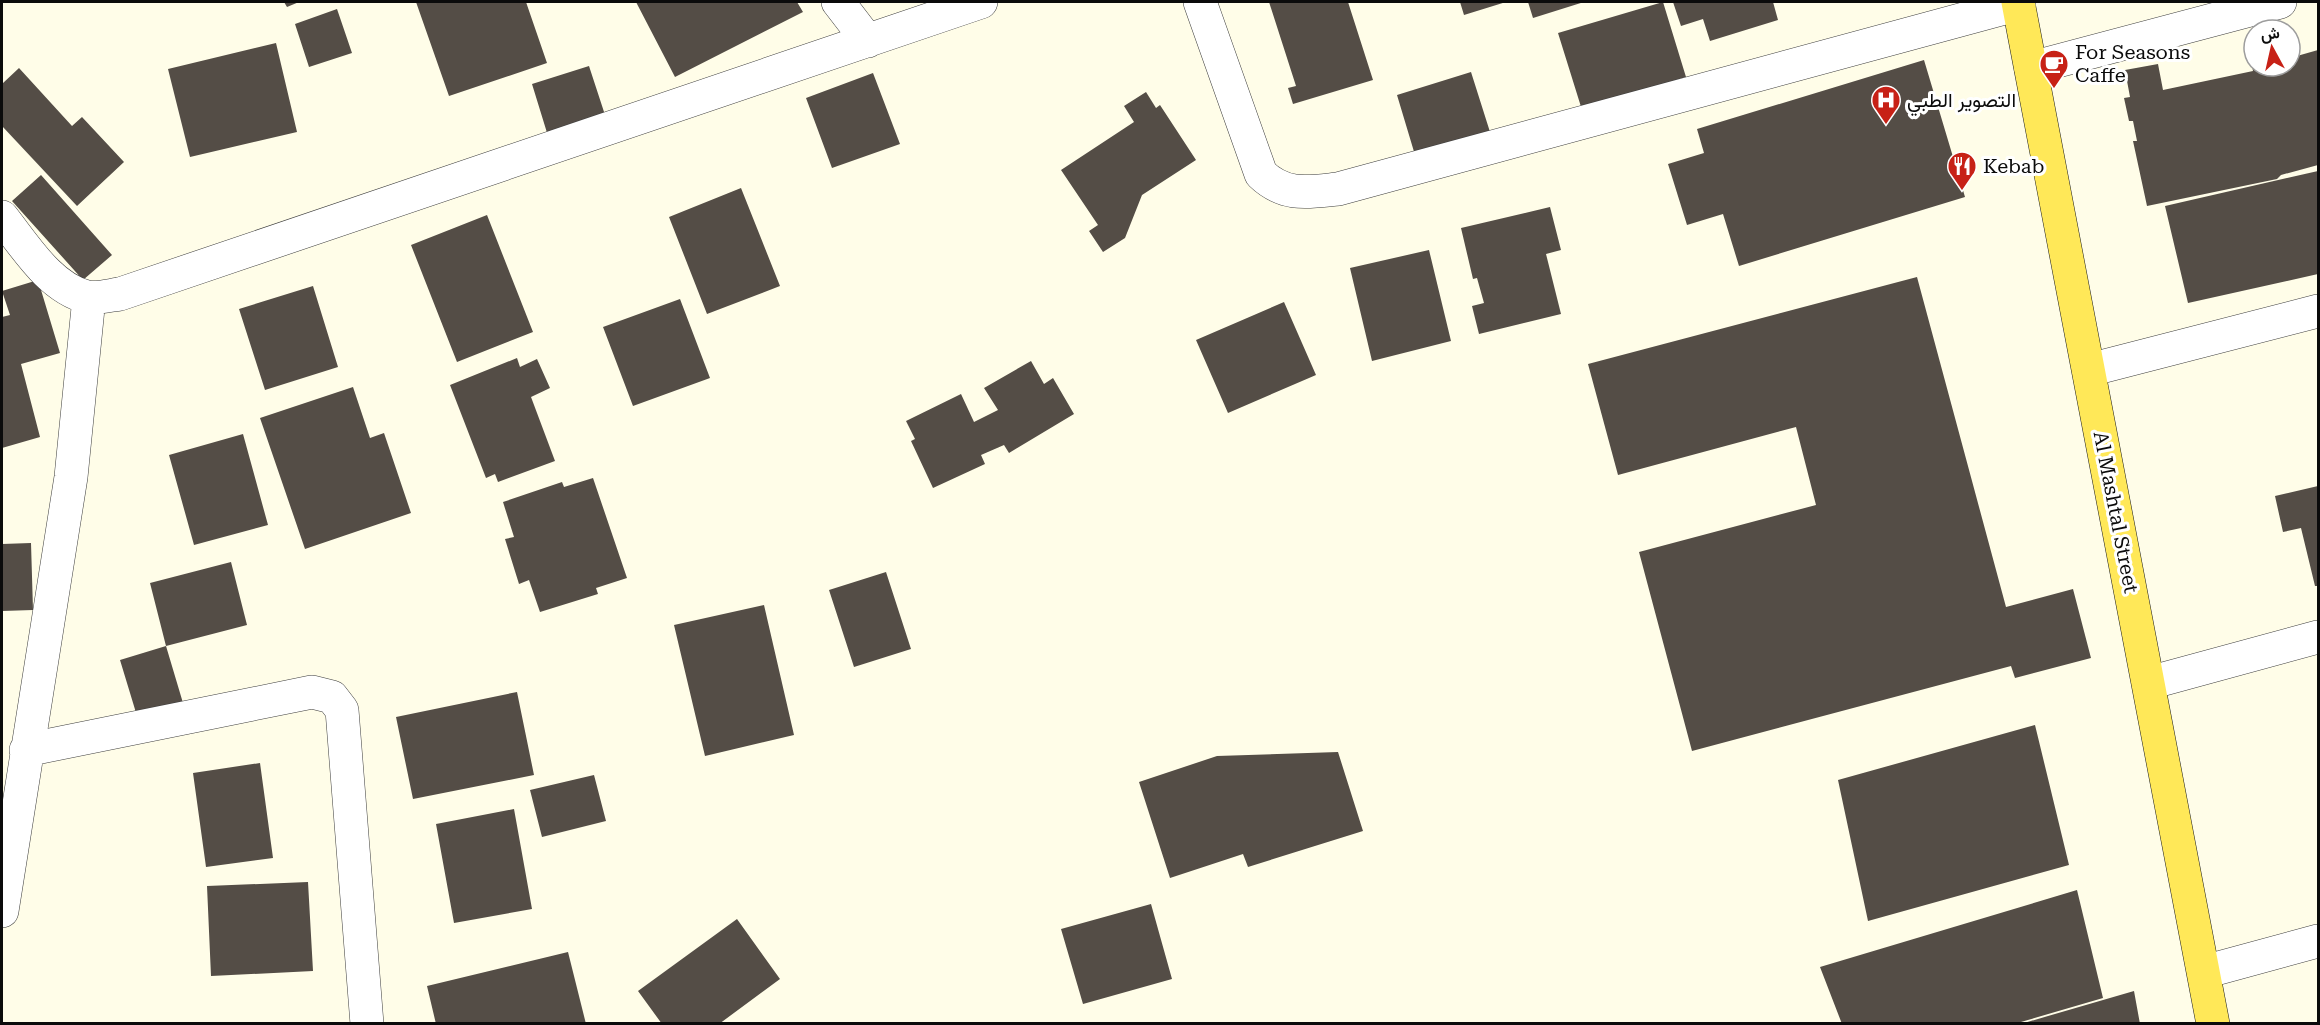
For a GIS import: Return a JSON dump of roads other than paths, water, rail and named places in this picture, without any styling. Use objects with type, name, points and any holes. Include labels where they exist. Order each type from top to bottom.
[{"type":"main road","name":"Al Mashtal Street","points":[[2018,3],[2214,1023]]},
{"type":"street","points":[[838,2],[868,41]]},
{"type":"street","points":[[2,217],[37,261],[61,285],[89,298],[120,294],[981,2]]},
{"type":"street","points":[[1200,2],[1261,174],[1272,185],[1297,193],[1338,189],[2018,3]]},
{"type":"street","points":[[2031,68],[2280,2]]},
{"type":"street","points":[[2,911],[71,477],[89,298]]},
{"type":"street","points":[[2089,370],[2319,310]]},
{"type":"street","points":[[2149,683],[2319,637]]},
{"type":"street","points":[[26,750],[312,692],[332,697],[342,710],[366,1023]]},
{"type":"street","points":[[2204,972],[2319,941]]},
{"type":"place","name":"For Seasons Caffe","points":[[2054,90]]},
{"type":"place","name":"التصوير الطبي","points":[[1886,126]]},
{"type":"place","name":"Kebab","points":[[1962,192]]}]
